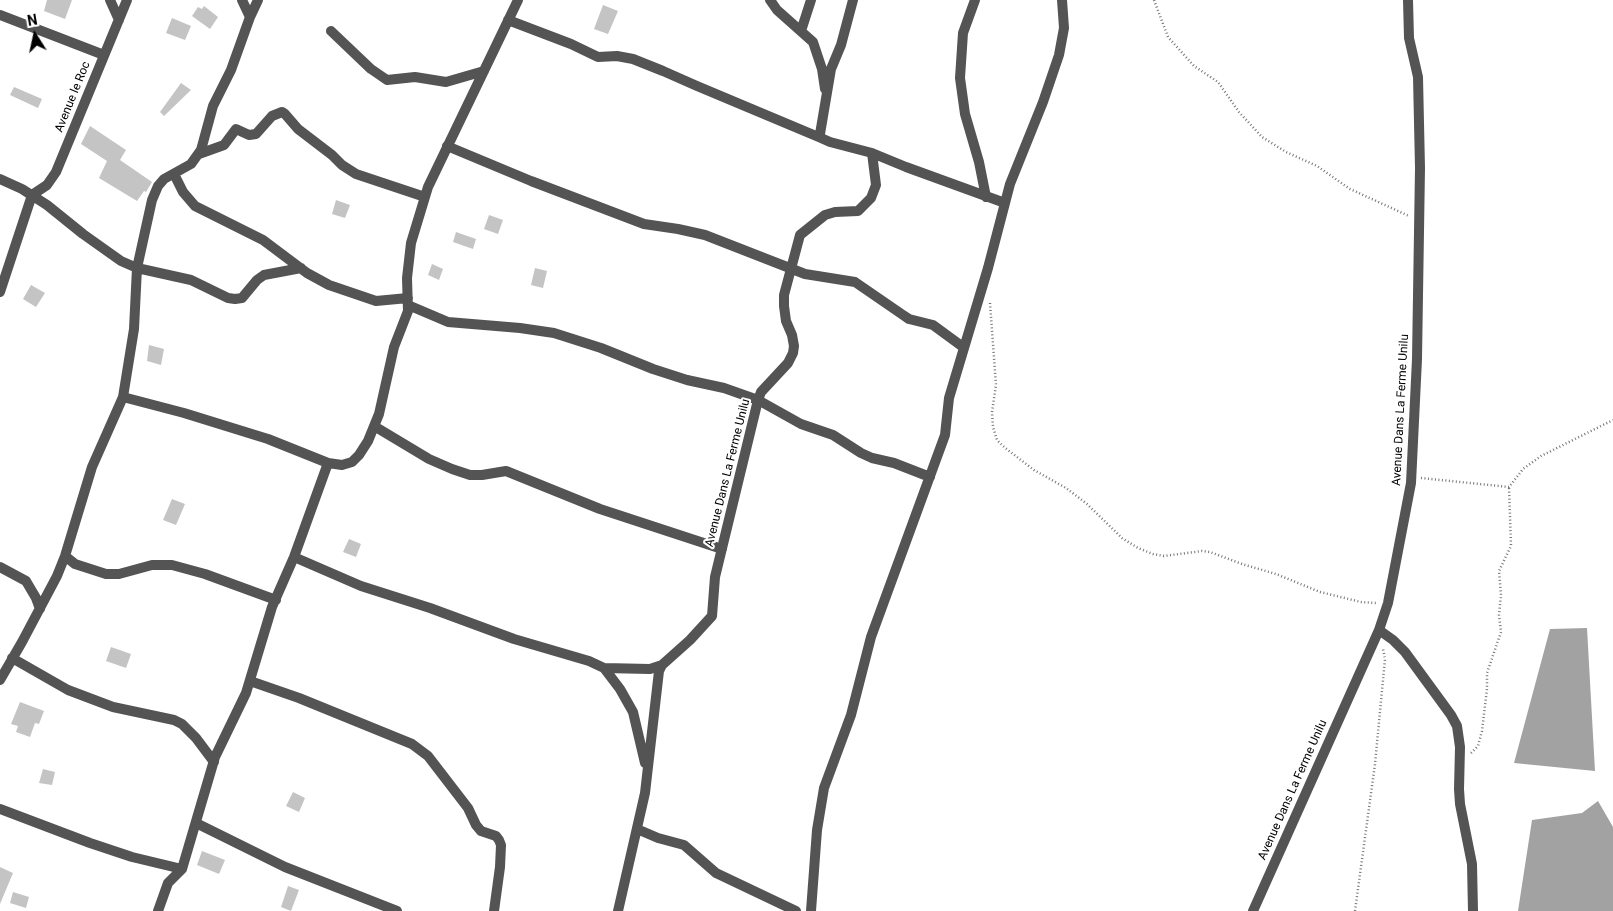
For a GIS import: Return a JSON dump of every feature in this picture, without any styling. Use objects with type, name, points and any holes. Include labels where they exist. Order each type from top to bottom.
[{"type":"street","points":[[110,0],[119,20]]},
{"type":"street","name":"Avenue le Roc","points":[[32,195],[47,185],[56,172],[127,0]]},
{"type":"street","points":[[242,0],[250,17]]},
{"type":"street","points":[[0,680],[48,594],[65,556],[92,467],[123,397],[134,328],[137,268],[152,200],[158,186],[164,179],[191,164],[199,154],[213,106],[231,70],[258,0]]},
{"type":"street","points":[[123,397],[184,413],[268,439],[328,463],[342,465],[352,462],[364,448],[379,414],[394,347],[408,311],[407,278],[411,244],[428,187],[518,0]]},
{"type":"street","points":[[770,0],[777,10],[813,42],[822,69],[827,100]]},
{"type":"street","points":[[801,31],[811,0]]},
{"type":"street","points":[[974,0],[964,33],[960,78],[965,114],[979,162],[986,197]]},
{"type":"street","points":[[811,911],[818,830],[824,788],[851,715],[871,637],[945,435],[949,398],[988,268],[1010,184],[1043,102],[1059,55],[1064,28],[1062,0]]},
{"type":"street","name":"Avenue Dans La Ferme Unilu","points":[[1253,911],[1377,633],[1388,603],[1411,476],[1417,359],[1420,168],[1418,77],[1409,38],[1408,0]]},
{"type":"street","points":[[821,138],[820,134],[831,69],[841,45],[849,1]]},
{"type":"street","points":[[0,15],[104,55]]},
{"type":"street","points":[[508,20],[571,44],[598,57],[617,56],[633,59],[830,142],[872,153],[1005,203]]},
{"type":"street","points":[[330,31],[371,69],[387,80],[415,77],[446,82],[484,71]]},
{"type":"street","points":[[199,154],[224,146],[236,129],[249,135],[256,134],[272,116],[282,112],[286,114],[298,129],[356,174],[425,197]]},
{"type":"street","points":[[447,146],[531,181],[644,224],[705,235],[805,274],[855,282],[909,319],[933,326],[963,347]]},
{"type":"street","name":"Avenue Dans La Ferme Unilu","points":[[662,666],[712,616],[715,577],[758,400],[761,392],[788,363],[793,353],[794,346],[786,321],[784,295],[800,235],[825,215],[835,212],[858,212],[872,198],[876,185],[872,153]]},
{"type":"street","points":[[174,174],[183,192],[195,206],[263,240],[301,268],[329,285],[376,301],[408,301],[448,322],[511,327],[554,333],[601,348],[653,369],[701,384],[724,388],[758,400],[801,424],[833,435],[872,458],[894,463],[930,477]]},
{"type":"street","points":[[0,179],[32,195],[121,260],[137,268],[191,280],[235,299],[242,298],[257,280],[264,275],[301,268]]},
{"type":"street","points":[[0,292],[32,195]]},
{"type":"street","points":[[374,426],[434,462],[452,469],[470,475],[506,471],[600,509],[722,549]]},
{"type":"street","points":[[158,911],[168,883],[182,868],[214,762],[246,693],[276,600],[294,557],[328,463]]},
{"type":"street","points":[[65,556],[75,564],[106,574],[119,574],[152,565],[172,566],[205,574],[276,600]]},
{"type":"street","points":[[294,557],[360,586],[604,668],[650,669],[662,666]]},
{"type":"street","points":[[0,567],[26,581],[40,609]]},
{"type":"street","points":[[1377,633],[1393,640],[1405,652],[1451,714],[1457,726],[1460,747],[1460,804],[1473,870],[1471,889],[1473,911]]},
{"type":"street","points":[[12,658],[68,690],[113,707],[174,720],[182,724],[196,738],[214,762]]},
{"type":"street","points":[[618,911],[645,793],[656,688],[659,671],[662,666]]},
{"type":"street","points":[[604,668],[620,689],[633,712],[647,771]]},
{"type":"street","points":[[250,681],[299,698],[412,744],[428,756],[468,808],[481,831],[496,836],[499,840],[501,845],[500,867],[494,911]]},
{"type":"street","points":[[0,809],[115,851],[182,868]]},
{"type":"street","points":[[196,824],[285,867],[397,911]]},
{"type":"street","points":[[637,829],[658,838],[684,845],[716,873],[796,911]]},
{"type":"path","points":[[1154,0],[1168,37],[1194,66],[1218,82],[1239,112],[1262,137],[1286,152],[1316,166],[1350,189],[1419,221]]},
{"type":"path","points":[[990,297],[996,385],[992,412],[993,427],[997,440],[1034,470],[1066,488],[1087,504],[1122,538],[1138,548],[1153,554],[1164,556],[1202,551],[1210,552],[1276,574],[1320,592],[1361,602],[1388,603]]},
{"type":"path","points":[[1460,774],[1470,754],[1478,746],[1483,723],[1487,673],[1500,638],[1499,615],[1501,595],[1499,571],[1510,546],[1508,487],[1523,469],[1541,456],[1613,420]]},
{"type":"path","points":[[1411,476],[1508,487]]},
{"type":"path","points":[[1355,911],[1375,764],[1385,659],[1377,633]]},
{"type":"shaded area","points":[[1587,628],[1595,771],[1514,763],[1550,629]]},
{"type":"shaded area","points":[[1598,801],[1613,827],[1613,911],[1518,911],[1532,820],[1582,813]]},
{"type":"building","points":[[47,0],[72,0],[65,19],[44,11]]},
{"type":"building","points":[[603,5],[618,11],[608,34],[594,29]]},
{"type":"building","points":[[204,6],[218,17],[210,29],[192,16],[198,7],[202,9]]},
{"type":"building","points":[[172,18],[191,26],[185,40],[166,33]]},
{"type":"building","points":[[181,83],[191,90],[164,116],[160,112]]},
{"type":"building","points":[[14,87],[42,99],[38,108],[10,95]]},
{"type":"building","points":[[90,126],[126,150],[120,160],[152,182],[137,201],[99,178],[107,161],[81,144]]},
{"type":"building","points":[[336,200],[350,205],[345,218],[332,214]]},
{"type":"building","points":[[489,215],[503,220],[498,234],[484,229]]},
{"type":"building","points":[[456,232],[476,239],[473,249],[453,242]]},
{"type":"building","points":[[432,264],[443,269],[439,280],[428,275]]},
{"type":"building","points":[[535,268],[547,271],[543,288],[531,285]]},
{"type":"building","points":[[31,285],[45,293],[36,307],[23,299]]},
{"type":"building","points":[[149,345],[164,349],[161,365],[147,361]]},
{"type":"building","points":[[172,499],[185,504],[176,525],[163,520]]},
{"type":"building","points":[[349,539],[361,544],[356,557],[343,552]]},
{"type":"building","points":[[111,647],[131,654],[126,668],[106,661]]},
{"type":"building","points":[[20,702],[44,711],[39,724],[35,723],[30,737],[16,732],[18,726],[11,724]]},
{"type":"building","points":[[43,769],[55,772],[52,785],[39,783]]},
{"type":"building","points":[[293,792],[305,798],[299,812],[286,806]]},
{"type":"building","points":[[202,851],[225,860],[219,874],[197,865]]},
{"type":"building","points":[[0,867],[13,873],[0,904]]},
{"type":"building","points":[[288,886],[299,890],[291,911],[281,907]]},
{"type":"building","points":[[13,892],[29,897],[26,908],[10,903]]}]
